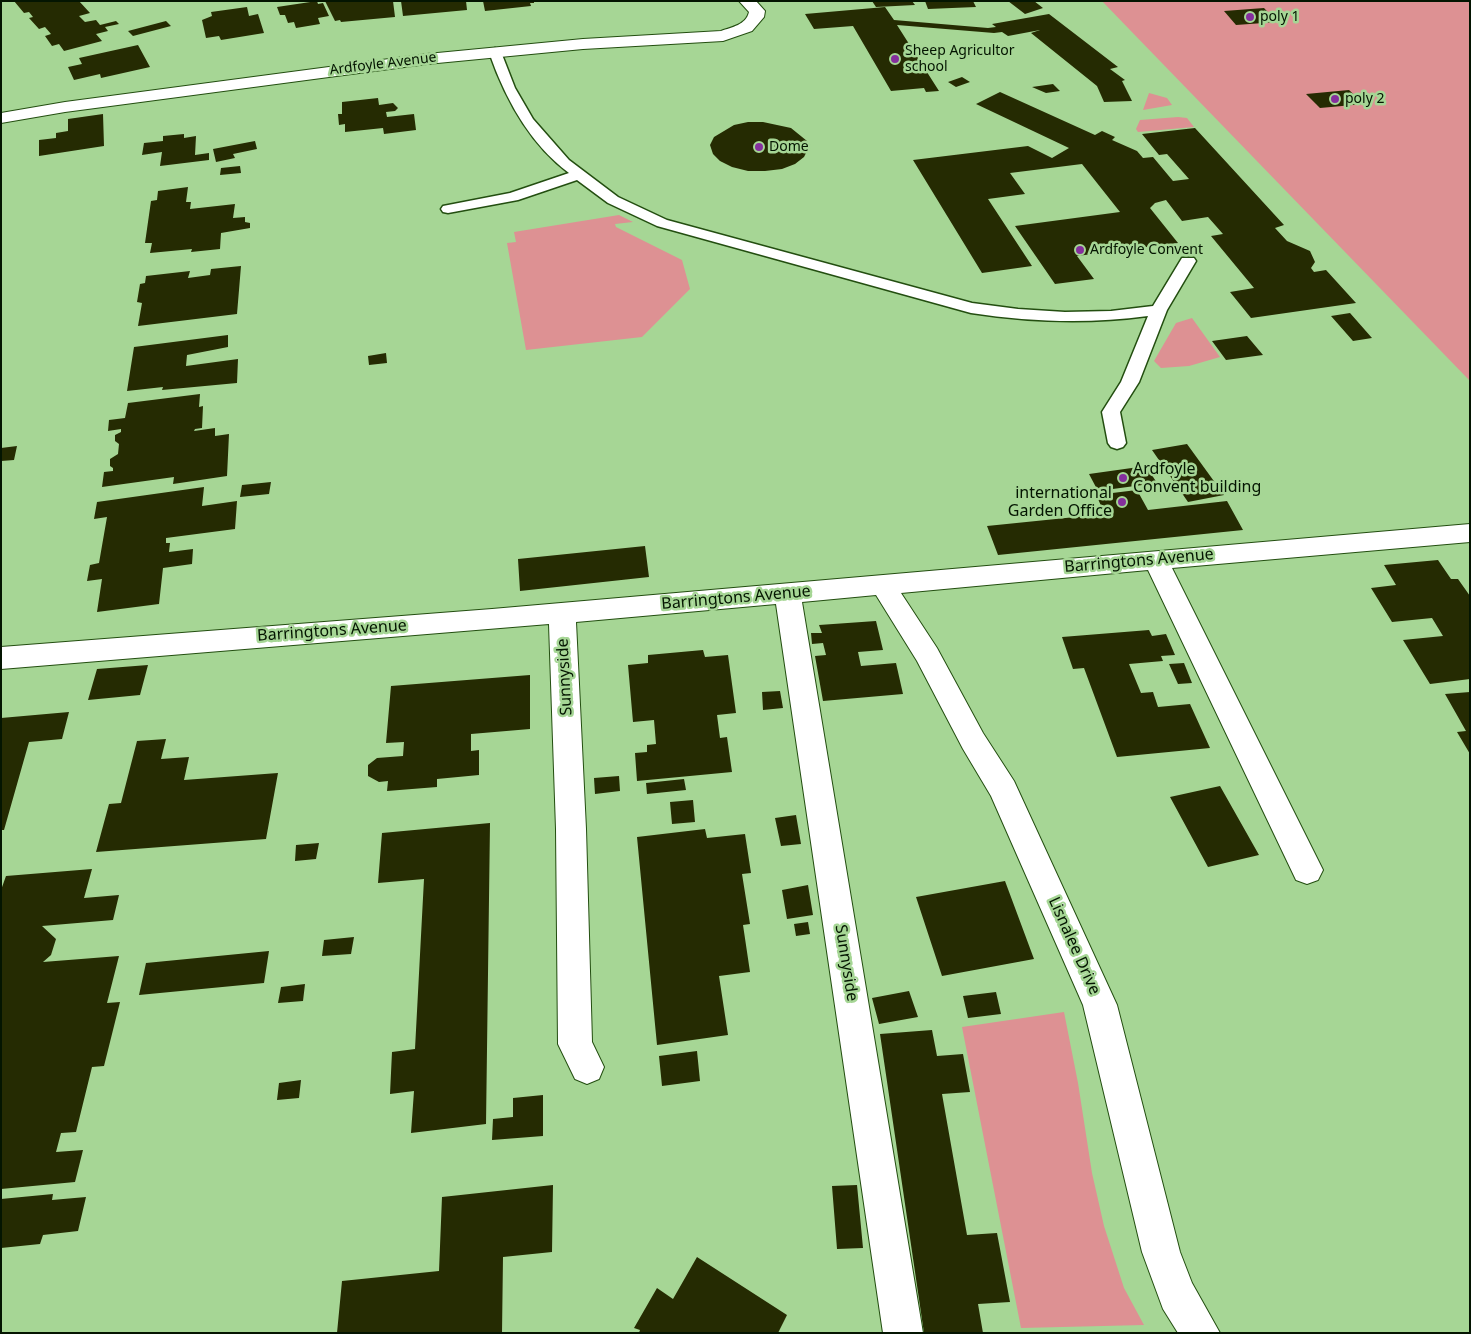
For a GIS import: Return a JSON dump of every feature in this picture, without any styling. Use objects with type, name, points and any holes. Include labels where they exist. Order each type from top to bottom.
[{"type":"street","name":"Ardfoyle Avenue","points":[[1,118],[65,107],[314,72],[583,44],[723,36],[746,28],[756,17],[752,6]]},
{"type":"street","name":"Barringtons Avenue","points":[[1,658],[113,647],[562,614],[1155,559],[1470,533]]},
{"type":"street","points":[[1155,559],[1307,870]]},
{"type":"street","name":"Lisnalee Drive","points":[[883,584],[927,655],[973,741],[1003,790],[1100,1006],[1161,1252],[1176,1294],[1200,1333]]},
{"type":"street","name":"Sunnyside","points":[[787,593],[903,1333]]},
{"type":"street","name":"Sunnyside","points":[[562,614],[571,828],[575,1044],[587,1067]]},
{"type":"lane","points":[[495,52],[508,88],[527,121],[551,149],[578,175],[613,200],[662,223],[971,308],[1005,314],[1062,318],[1115,317],[1159,310]]},
{"type":"lane","points":[[448,209],[513,196],[578,175]]},
{"type":"lane","points":[[1117,443],[1110,412],[1130,382],[1159,310],[1188,261]]},
{"type":"shaded area","points":[[1102,1],[1470,1],[1470,381],[1129,29]]},
{"type":"shaded area","points":[[1149,93],[1167,98],[1172,105],[1143,110]]},
{"type":"shaded area","points":[[1187,118],[1194,127],[1138,132],[1136,129],[1140,120]]},
{"type":"shaded area","points":[[619,215],[633,222],[615,224],[616,227],[682,260],[690,289],[642,337],[526,350],[507,243],[516,242],[514,232]]},
{"type":"shaded area","points":[[1192,318],[1220,357],[1189,366],[1161,368],[1154,361],[1176,323]]},
{"type":"shaded area","points":[[1064,1012],[1078,1083],[1092,1173],[1104,1226],[1124,1288],[1144,1325],[1021,1328],[962,1027]]},
{"type":"building","points":[[14,1],[79,1],[90,13],[79,16],[85,22],[96,20],[100,25],[116,21],[119,24],[105,27],[108,31],[96,34],[102,41],[64,51],[59,44],[52,46],[45,36],[51,34],[45,27],[39,29],[29,18],[33,17],[29,12],[24,13]]},
{"type":"building","points":[[317,1],[318,4],[323,3],[329,16],[318,18],[320,24],[296,28],[294,22],[288,23],[285,15],[280,15],[277,7]]},
{"type":"building","points":[[325,1],[393,1],[395,17],[335,21]]},
{"type":"building","points":[[401,1],[466,1],[467,10],[403,16]]},
{"type":"building","points":[[483,1],[534,1],[534,3],[530,3],[531,6],[485,11]]},
{"type":"building","points":[[872,1],[912,1],[915,5],[876,7]]},
{"type":"building","points":[[925,1],[973,1],[976,7],[928,9]]},
{"type":"building","points":[[1008,1],[1034,1],[1043,8],[1025,14]]},
{"type":"building","points":[[247,7],[249,16],[258,14],[264,33],[221,40],[219,36],[206,38],[202,20],[212,16],[211,12]]},
{"type":"building","points":[[885,7],[894,20],[988,28],[996,27],[992,24],[1049,14],[1118,67],[1110,69],[1125,80],[1122,81],[1132,101],[1104,102],[1097,86],[1031,33],[1040,30],[1008,36],[1002,32],[994,33],[897,25],[939,91],[926,92],[924,88],[891,91],[853,26],[814,29],[805,14]]},
{"type":"building","name":"poly 1","points":[[1264,8],[1277,22],[1236,25],[1224,11]]},
{"type":"building","points":[[166,21],[171,26],[133,36],[128,31]]},
{"type":"building","points":[[138,45],[150,67],[101,78],[100,74],[74,80],[68,67],[82,64],[79,58]]},
{"type":"building","points":[[962,77],[970,82],[956,87],[948,82]]},
{"type":"building","points":[[1053,84],[1060,91],[1046,93],[1032,87]]},
{"type":"building","name":"poly 2","points":[[1349,90],[1364,104],[1320,108],[1306,94]]},
{"type":"building","points":[[1000,92],[1095,135],[1102,131],[1115,137],[1112,140],[1137,151],[1143,158],[1153,157],[1173,181],[1189,179],[1167,154],[1159,155],[1142,134],[1195,128],[1284,225],[1275,228],[1287,241],[1310,251],[1315,262],[1311,268],[1314,272],[1326,270],[1356,303],[1251,318],[1230,292],[1254,288],[1211,236],[1223,234],[1208,217],[1182,221],[1166,200],[1155,203],[1150,208],[1178,243],[1077,256],[1094,279],[1055,284],[1015,226],[1120,212],[1082,164],[1010,173],[1025,194],[988,199],[1032,266],[982,273],[913,160],[1028,146],[1052,158],[1069,148],[976,104]]},
{"type":"building","points":[[378,98],[379,105],[393,103],[398,108],[395,111],[386,112],[387,117],[414,114],[416,130],[384,134],[383,128],[345,132],[345,124],[339,125],[338,114],[342,114],[342,102]]},
{"type":"building","points":[[103,114],[104,146],[39,156],[39,140],[56,138],[56,133],[68,131],[68,119]]},
{"type":"building","name":"Dome","points":[[748,122],[763,122],[791,128],[807,141],[808,149],[804,157],[795,164],[782,169],[765,171],[748,171],[732,167],[720,161],[713,154],[710,145],[714,137],[734,125]]},
{"type":"building","points":[[184,134],[184,138],[196,136],[195,155],[209,153],[209,160],[160,166],[162,152],[142,155],[144,143],[163,141],[163,136]]},
{"type":"building","points":[[255,141],[257,149],[233,154],[235,158],[216,162],[213,149]]},
{"type":"building","points":[[240,166],[241,173],[220,175],[221,168]]},
{"type":"building","points":[[188,187],[186,202],[191,202],[190,209],[235,204],[233,218],[245,217],[245,222],[250,223],[250,228],[221,233],[220,249],[191,252],[192,249],[150,253],[152,243],[145,243],[151,201],[157,200],[158,191]]},
{"type":"building","points":[[241,266],[237,314],[138,326],[142,303],[137,302],[140,284],[145,283],[146,276],[190,271],[188,278],[210,275],[211,269]]},
{"type":"building","points":[[1350,313],[1372,338],[1353,341],[1331,316]]},
{"type":"building","points":[[228,335],[228,347],[187,355],[186,366],[238,359],[237,383],[162,390],[163,387],[127,391],[134,347]]},
{"type":"building","points":[[1247,336],[1263,355],[1226,360],[1212,341]]},
{"type":"building","points":[[386,353],[387,363],[369,365],[368,356]]},
{"type":"building","points":[[200,394],[199,407],[203,406],[202,428],[195,429],[194,431],[215,428],[215,436],[229,434],[227,476],[173,484],[174,477],[102,487],[104,472],[113,471],[113,468],[110,466],[110,459],[118,454],[119,444],[115,441],[115,435],[121,432],[121,429],[108,431],[109,420],[125,418],[128,403]]},
{"type":"building","points":[[1187,444],[1224,495],[1188,502],[1152,450]]},
{"type":"building","points":[[17,446],[14,460],[1,461],[1,448]]},
{"type":"building","name":"Ardfoyle Convent building","points":[[1146,466],[1157,483],[1098,491],[1089,474]]},
{"type":"building","points":[[271,482],[269,494],[240,497],[242,485]]},
{"type":"building","points":[[204,487],[202,506],[237,501],[235,529],[166,538],[166,543],[170,543],[169,552],[193,549],[192,564],[163,568],[159,604],[97,612],[102,579],[87,581],[90,565],[99,563],[107,517],[94,519],[97,502]]},
{"type":"building","points":[[1137,490],[1148,510],[1227,501],[1243,530],[998,555],[987,526],[1105,514],[1096,495]]},
{"type":"building","points":[[645,546],[649,577],[520,591],[518,559]]},
{"type":"building","points":[[1438,560],[1451,579],[1458,579],[1470,596],[1470,679],[1430,684],[1403,640],[1443,636],[1432,618],[1392,622],[1371,588],[1396,585],[1384,565]]},
{"type":"building","points":[[876,621],[883,650],[858,652],[861,666],[896,663],[903,694],[823,701],[815,656],[826,655],[823,643],[812,644],[811,633],[822,633],[819,625]]},
{"type":"building","points":[[1149,630],[1152,636],[1166,634],[1175,655],[1161,656],[1163,661],[1129,664],[1141,693],[1153,692],[1158,707],[1190,704],[1210,748],[1117,757],[1084,668],[1073,669],[1062,637]]},
{"type":"building","points":[[703,650],[705,657],[728,655],[736,713],[717,715],[720,738],[727,737],[732,772],[637,781],[635,753],[647,752],[647,745],[656,744],[654,720],[633,722],[628,665],[648,663],[648,655]]},
{"type":"building","points":[[1184,663],[1192,683],[1178,684],[1169,664]]},
{"type":"building","points":[[148,665],[140,695],[88,700],[97,669]]},
{"type":"building","points":[[530,675],[530,729],[471,734],[471,751],[479,750],[479,775],[437,779],[437,787],[387,791],[388,781],[379,782],[368,776],[368,765],[377,758],[403,756],[404,742],[386,743],[391,686]]},
{"type":"building","points":[[780,691],[783,708],[763,710],[762,692]]},
{"type":"building","points":[[1470,692],[1470,754],[1457,732],[1466,731],[1445,694]]},
{"type":"building","points":[[69,712],[62,739],[29,742],[4,830],[1,830],[1,718]]},
{"type":"building","points":[[166,739],[161,759],[189,757],[184,780],[278,773],[266,839],[96,852],[109,804],[121,803],[137,741]]},
{"type":"building","points":[[619,776],[620,791],[595,794],[594,778]]},
{"type":"building","points":[[684,779],[686,790],[647,794],[646,783]]},
{"type":"building","points":[[1220,786],[1259,855],[1208,867],[1170,797]]},
{"type":"building","points":[[693,800],[695,822],[672,824],[670,802]]},
{"type":"building","points":[[796,815],[801,844],[781,846],[775,818]]},
{"type":"building","points":[[490,823],[486,1124],[411,1133],[414,1091],[390,1094],[392,1052],[415,1049],[424,879],[378,883],[382,833]]},
{"type":"building","points":[[705,829],[707,838],[745,834],[751,873],[742,874],[750,924],[743,925],[750,972],[719,976],[728,1035],[657,1045],[637,837]]},
{"type":"building","points":[[319,843],[316,859],[295,861],[296,845]]},
{"type":"building","points":[[92,869],[84,898],[119,895],[113,920],[42,926],[56,939],[51,955],[43,962],[119,956],[107,1003],[120,1002],[104,1066],[92,1067],[76,1132],[61,1133],[56,1152],[83,1150],[75,1182],[1,1189],[1,890],[6,876]]},
{"type":"building","points":[[1005,881],[1034,959],[942,976],[916,897]]},
{"type":"building","points":[[808,885],[813,915],[787,919],[782,890]]},
{"type":"building","points":[[808,922],[810,934],[796,936],[794,924]]},
{"type":"building","points":[[354,937],[351,954],[322,956],[324,940]]},
{"type":"building","points":[[269,951],[264,983],[139,995],[146,963]]},
{"type":"building","points":[[305,984],[303,1001],[278,1003],[281,987]]},
{"type":"building","points":[[909,991],[918,1017],[879,1024],[872,998]]},
{"type":"building","points":[[996,992],[1001,1014],[968,1018],[963,996]]},
{"type":"building","points":[[932,1030],[937,1056],[963,1054],[970,1092],[942,1094],[967,1235],[997,1233],[1010,1302],[978,1304],[983,1333],[924,1333],[880,1034]]},
{"type":"building","points":[[697,1051],[700,1081],[662,1086],[659,1056]]},
{"type":"building","points":[[301,1080],[299,1098],[277,1100],[279,1083]]},
{"type":"building","points":[[543,1095],[543,1136],[492,1140],[493,1119],[513,1117],[513,1098]]},
{"type":"building","points":[[553,1185],[552,1252],[503,1257],[502,1333],[337,1333],[342,1281],[439,1271],[442,1197]]},
{"type":"building","points":[[857,1185],[863,1248],[837,1249],[832,1186]]},
{"type":"building","points":[[53,1194],[52,1200],[86,1197],[78,1231],[43,1235],[40,1244],[1,1248],[1,1199]]},
{"type":"building","points":[[697,1257],[787,1315],[778,1333],[639,1333],[640,1330],[634,1328],[657,1288],[673,1299]]},
{"type":"place","name":"poly 1","points":[[1250,17]]},
{"type":"place","name":"Sheep Agricultor school","points":[[895,59]]},
{"type":"place","name":"poly 2","points":[[1335,99]]},
{"type":"place","name":"Dome","points":[[759,147]]},
{"type":"place","name":"Ardfoyle Convent","points":[[1080,250]]},
{"type":"place","name":"Ardfoyle Convent building","points":[[1123,478]]},
{"type":"place","name":"international Garden Office","points":[[1122,502]]}]
